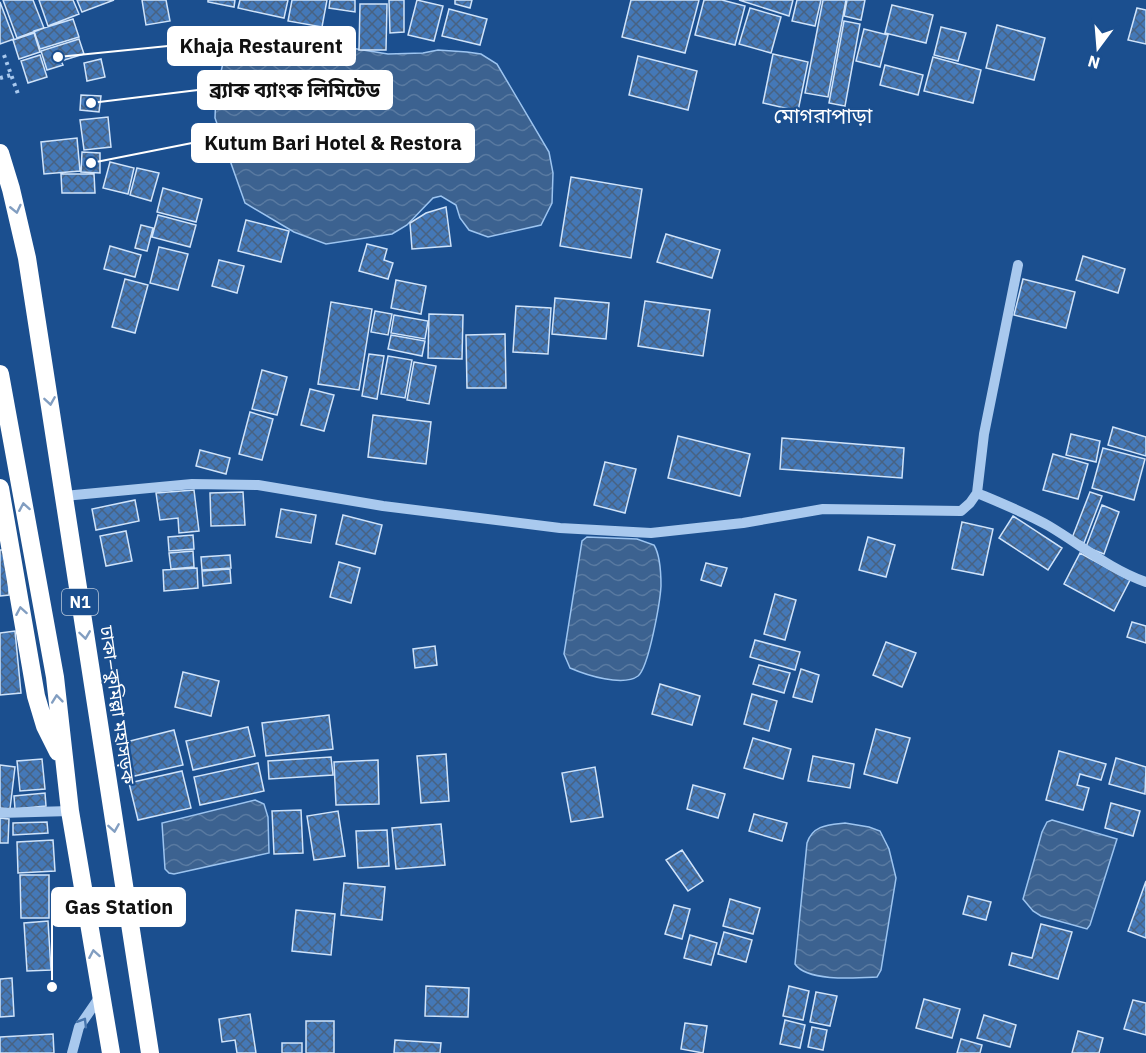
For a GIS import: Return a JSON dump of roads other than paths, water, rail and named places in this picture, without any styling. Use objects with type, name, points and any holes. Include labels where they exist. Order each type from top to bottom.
[{"type":"highway","name":"ঢাকা–কুমিল্লা মহাসড়ক","points":[[0,153],[27,258],[150,1053]]},
{"type":"highway","name":"N1","points":[[0,374],[55,676],[70,811],[111,1053]]},
{"type":"highway","points":[[0,488],[36,696],[45,726],[65,767]]},
{"type":"street","points":[[64,496],[192,484],[258,485],[382,506],[560,528],[651,533],[743,523],[823,509],[961,511],[977,493],[984,435],[1018,265]]},
{"type":"street","points":[[977,493],[1048,526],[1134,578],[1146,582]]},
{"type":"street","points":[[0,813],[70,811]]},
{"type":"street","points":[[72,1053],[79,1027],[101,995]]},
{"type":"water","points":[[258,33],[388,54],[438,50],[467,52],[481,54],[497,64],[549,152],[553,173],[552,203],[541,225],[488,237],[469,230],[460,218],[456,205],[441,196],[433,198],[407,225],[392,234],[326,244],[294,232],[245,203],[215,118],[216,93],[226,50],[235,39]]},
{"type":"water","points":[[587,537],[637,539],[654,545],[658,554],[661,586],[653,634],[642,670],[638,676],[631,679],[604,679],[577,671],[570,668],[564,654],[582,541]]},
{"type":"water","points":[[255,800],[264,804],[268,817],[269,853],[174,874],[165,869],[162,823]]},
{"type":"water","points":[[1052,820],[1117,839],[1087,929],[1041,916],[1033,911],[1023,899],[1042,832],[1047,822]]},
{"type":"water","points":[[845,823],[880,831],[889,849],[896,878],[881,970],[877,977],[833,978],[810,974],[795,964],[807,843],[817,829],[827,825]]},
{"type":"place","name":"Khaja Restaurent","points":[[58,57]]},
{"type":"place","name":"ব্র্যাক ব্যাংক লিমিটেড","points":[[91,103]]},
{"type":"place","name":"Kutum Bari Hotel & Restora","points":[[91,163]]},
{"type":"place","name":"Gas Station","points":[[52,987]]},
{"type":"district","name":"মোগরাপাড়া","points":[[823,116]]}]
